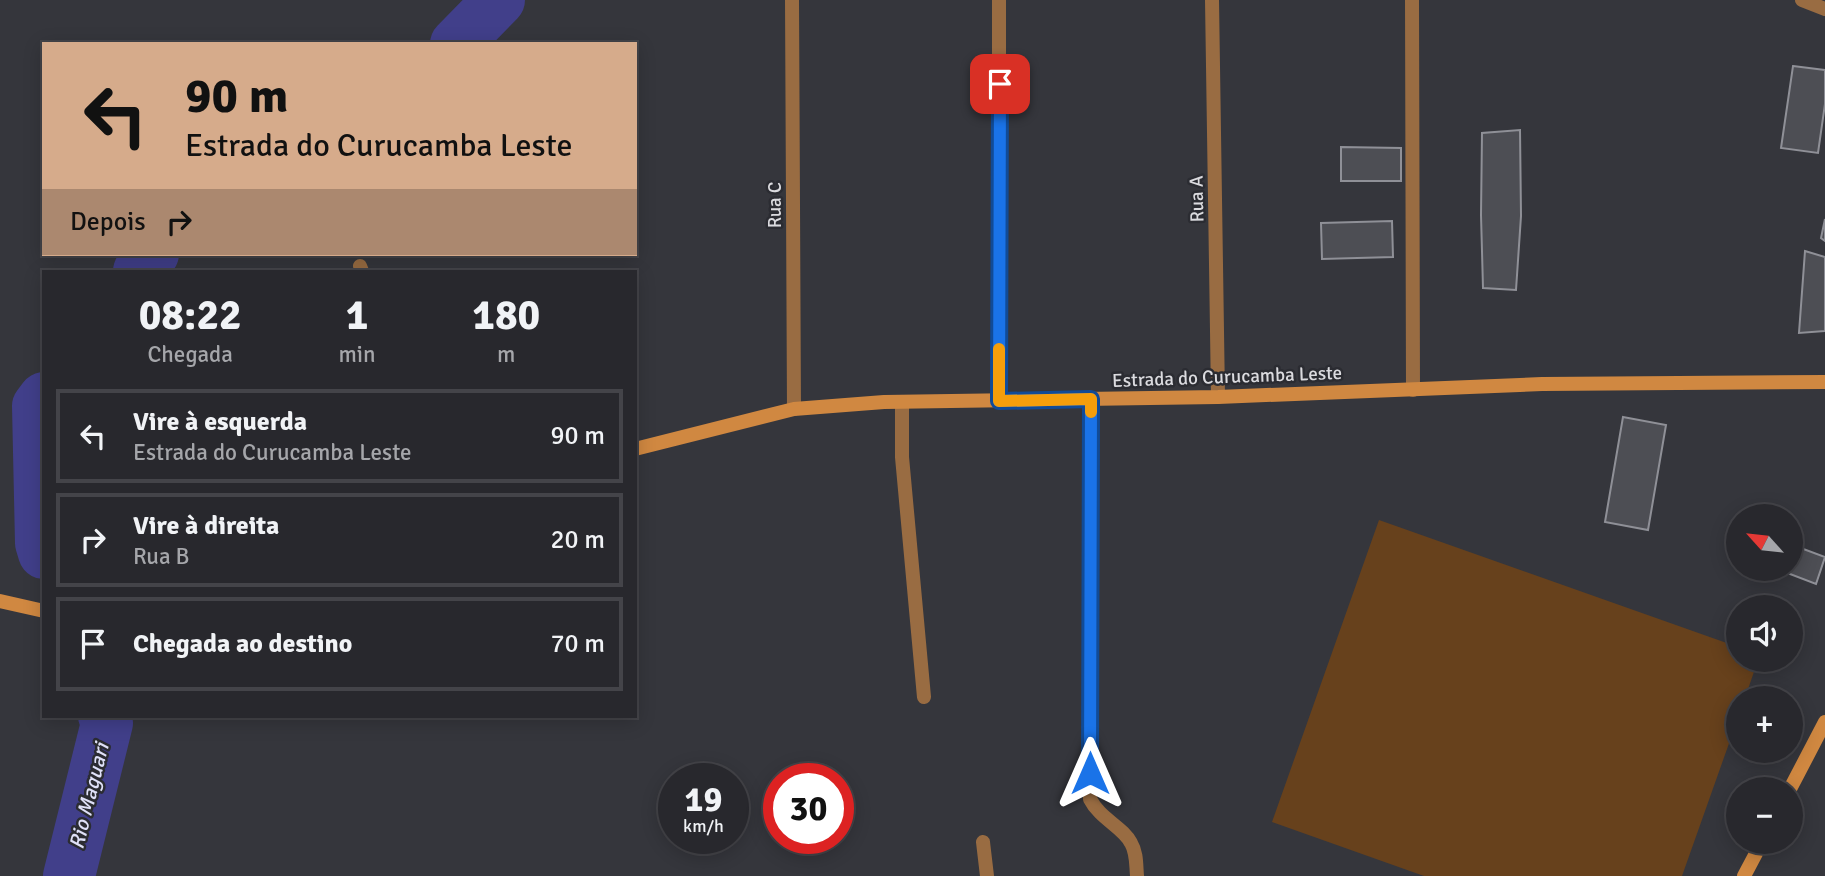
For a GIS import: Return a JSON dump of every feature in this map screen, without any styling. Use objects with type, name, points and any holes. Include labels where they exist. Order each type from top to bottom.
[{"type":"main road","name":"Estrada do Curucamba Leste","points":[[637,448],[794,409],[902,402],[1217,397],[1542,384],[1825,382]]},
{"type":"main road","points":[[0,601],[42,611]]},
{"type":"main road","points":[[1796,777],[1825,722]]},
{"type":"main road","points":[[1744,876],[1756,854]]},
{"type":"street","name":"Rua C","points":[[792,0],[794,409]]},
{"type":"street","points":[[999,0],[999,401]]},
{"type":"street","name":"Rua A","points":[[1212,0],[1217,397]]},
{"type":"street","points":[[1412,0],[1413,390]]},
{"type":"street","points":[[1802,0],[1825,9]]},
{"type":"street","points":[[1091,399],[1090,799],[1095,809],[1131,842],[1136,856],[1137,876]]},
{"type":"street","points":[[902,402],[902,457],[923,697]]},
{"type":"street","points":[[983,842],[987,876]]},
{"type":"shaded area","points":[[1379,520],[1726,643],[1726,672],[1754,672],[1749,686],[1726,686],[1726,752],[1682,876],[1424,876],[1272,822]]},
{"type":"building","points":[[1793,66],[1825,70],[1825,104],[1818,153],[1781,148]]},
{"type":"building","points":[[1520,130],[1521,216],[1516,290],[1483,288],[1482,133]]},
{"type":"building","points":[[1341,147],[1401,148],[1401,181],[1341,181]]},
{"type":"building","points":[[1825,219],[1825,241],[1821,238]]},
{"type":"building","points":[[1392,221],[1393,257],[1322,259],[1321,223]]},
{"type":"building","points":[[1805,251],[1825,257],[1825,331],[1799,333]]},
{"type":"building","points":[[1623,417],[1666,425],[1648,530],[1605,522]]},
{"type":"building","points":[[1803,549],[1825,557],[1816,584],[1803,579]]},
{"type":"waterway","name":"Rio Maguari","points":[[458,42],[499,0]]},
{"type":"waterway","name":"Rio Maguari","points":[[140,270],[151,256]]},
{"type":"waterway","name":"Rio Maguari","points":[[42,401],[38,406],[42,546]]},
{"type":"waterway","name":"Rio Maguari","points":[[69,876],[107,723],[105,718]]},
{"type":"slow traffic","points":[[999,349],[999,401],[1091,399],[1091,412]]},
{"type":"route","points":[[1000,84],[999,401],[1091,399],[1090,773]]}]
